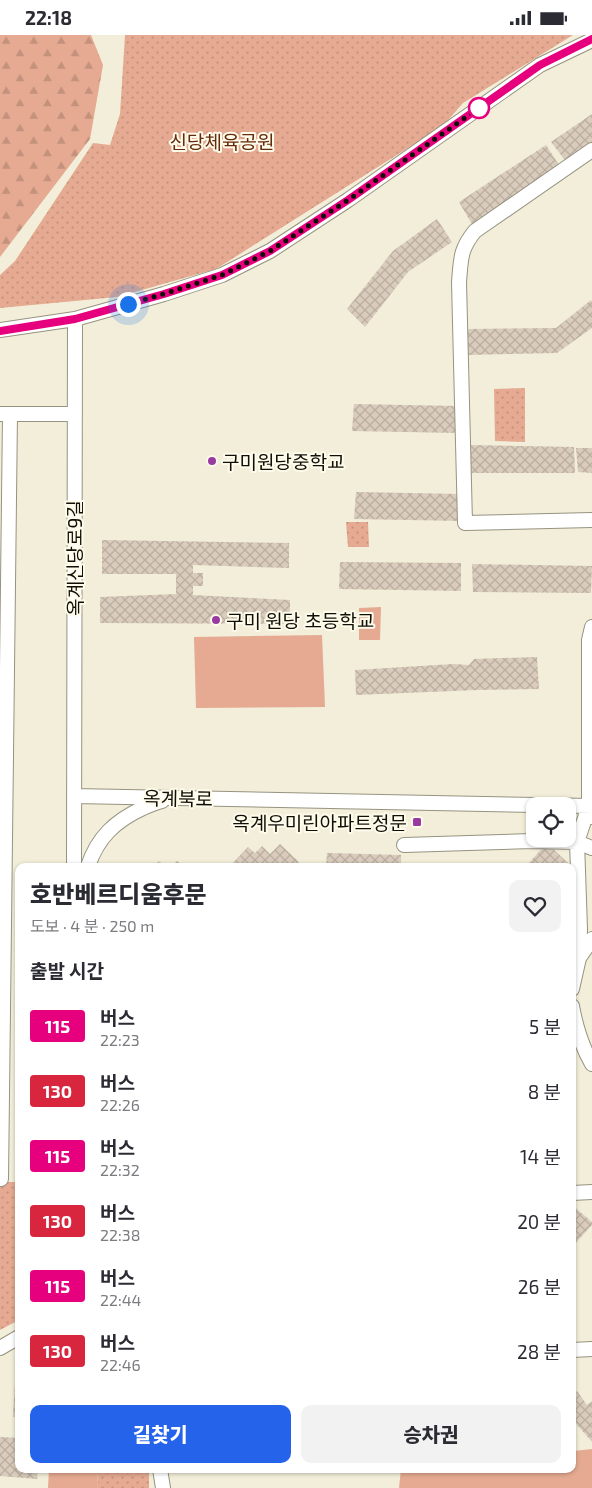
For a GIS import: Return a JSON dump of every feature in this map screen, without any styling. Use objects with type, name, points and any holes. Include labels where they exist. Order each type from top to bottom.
[{"type":"street","points":[[0,331],[75,319],[164,294],[222,275],[270,251],[348,200],[540,65],[592,39]]},
{"type":"street","points":[[592,150],[475,231],[466,241],[459,282],[465,523],[592,520]]},
{"type":"street","name":"옥계신당로9길","points":[[74,796],[75,319]]},
{"type":"street","points":[[1,1179],[5,414],[75,414]]},
{"type":"street","points":[[576,968],[580,929],[577,842],[591,810],[591,635]]},
{"type":"street","points":[[74,796],[74,863]]},
{"type":"street","name":"옥계북로","points":[[74,796],[591,810]]},
{"type":"street","points":[[89,863],[101,840],[110,829],[123,819],[158,801],[185,798]]},
{"type":"street","points":[[404,845],[532,841],[577,842],[592,848]]},
{"type":"street","points":[[578,958],[592,941]]},
{"type":"street","points":[[576,1030],[592,1064]]},
{"type":"street","points":[[576,1193],[592,1192]]},
{"type":"street","points":[[0,1348],[15,1339]]},
{"type":"street","points":[[161,1473],[163,1488]]},
{"type":"green space","points":[[0,35],[91,35],[103,65],[90,139],[0,257]]},
{"type":"green space","name":"신당체육공원","points":[[125,35],[573,35],[463,103],[443,126],[216,269],[117,297],[0,308],[0,275],[15,261],[93,143],[110,145],[120,114]]},
{"type":"green space","points":[[525,388],[525,442],[495,441],[494,389]]},
{"type":"green space","points":[[346,522],[368,522],[369,547],[348,547]]},
{"type":"green space","points":[[381,607],[380,640],[359,640],[359,608]]},
{"type":"green space","points":[[322,635],[325,707],[196,708],[194,637]]},
{"type":"green space","points":[[0,1182],[15,1182],[15,1322],[0,1330]]},
{"type":"green space","points":[[592,1449],[592,1488],[399,1488],[401,1473],[576,1473],[576,1451]]},
{"type":"green space","points":[[49,1473],[97,1473],[98,1488],[48,1488]]},
{"type":"green space","points":[[97,1473],[149,1473],[149,1488],[98,1488]]},
{"type":"building","points":[[592,114],[592,148],[568,164],[551,142]]},
{"type":"building","points":[[546,145],[561,168],[473,226],[459,202]]},
{"type":"building","points":[[437,219],[452,242],[408,272],[365,327],[347,309],[393,251]]},
{"type":"building","points":[[591,300],[592,328],[557,353],[468,355],[467,329],[556,328]]},
{"type":"building","points":[[354,404],[458,406],[458,433],[352,431]]},
{"type":"building","points":[[470,445],[574,447],[575,473],[470,473]]},
{"type":"building","points":[[576,448],[592,448],[592,473],[578,472]]},
{"type":"building","points":[[356,492],[460,494],[460,521],[354,519]]},
{"type":"building","points":[[102,540],[289,543],[289,568],[193,565],[193,573],[203,573],[203,586],[193,586],[193,595],[290,600],[290,624],[100,623],[100,597],[176,594],[176,574],[102,574]]},
{"type":"building","points":[[340,562],[461,563],[461,591],[339,589]]},
{"type":"building","points":[[472,564],[592,566],[591,593],[473,592]]},
{"type":"building","points":[[537,657],[539,689],[356,695],[355,670],[453,664],[469,665],[474,659]]},
{"type":"building","points":[[280,844],[299,862],[233,863],[248,847],[255,853],[262,846],[270,854]]},
{"type":"building","points":[[543,847],[551,847],[568,863],[529,863]]},
{"type":"building","points":[[327,853],[401,855],[401,863],[326,863]]},
{"type":"building","points":[[576,1208],[592,1222],[592,1225],[576,1243]]},
{"type":"building","points":[[15,1382],[15,1417],[13,1417]]},
{"type":"building","points":[[577,1391],[587,1405],[592,1401],[592,1442],[576,1424]]},
{"type":"building","points":[[0,1437],[15,1438],[15,1473],[38,1473],[37,1479],[0,1476]]},
{"type":"bus line","name":"115","points":[[0,331],[75,319],[164,294],[222,275],[270,251],[348,200],[540,65],[592,39]]},
{"type":"place","name":"구미원당중학교","points":[[212,461]]},
{"type":"place","name":"구미 원당 초등학교","points":[[216,620]]},
{"type":"place","name":"옥계우미린아파트정문","points":[[417,822]]},
{"type":"route","points":[[128,304],[222,275],[270,251],[348,200],[482,106],[479,108]]}]
